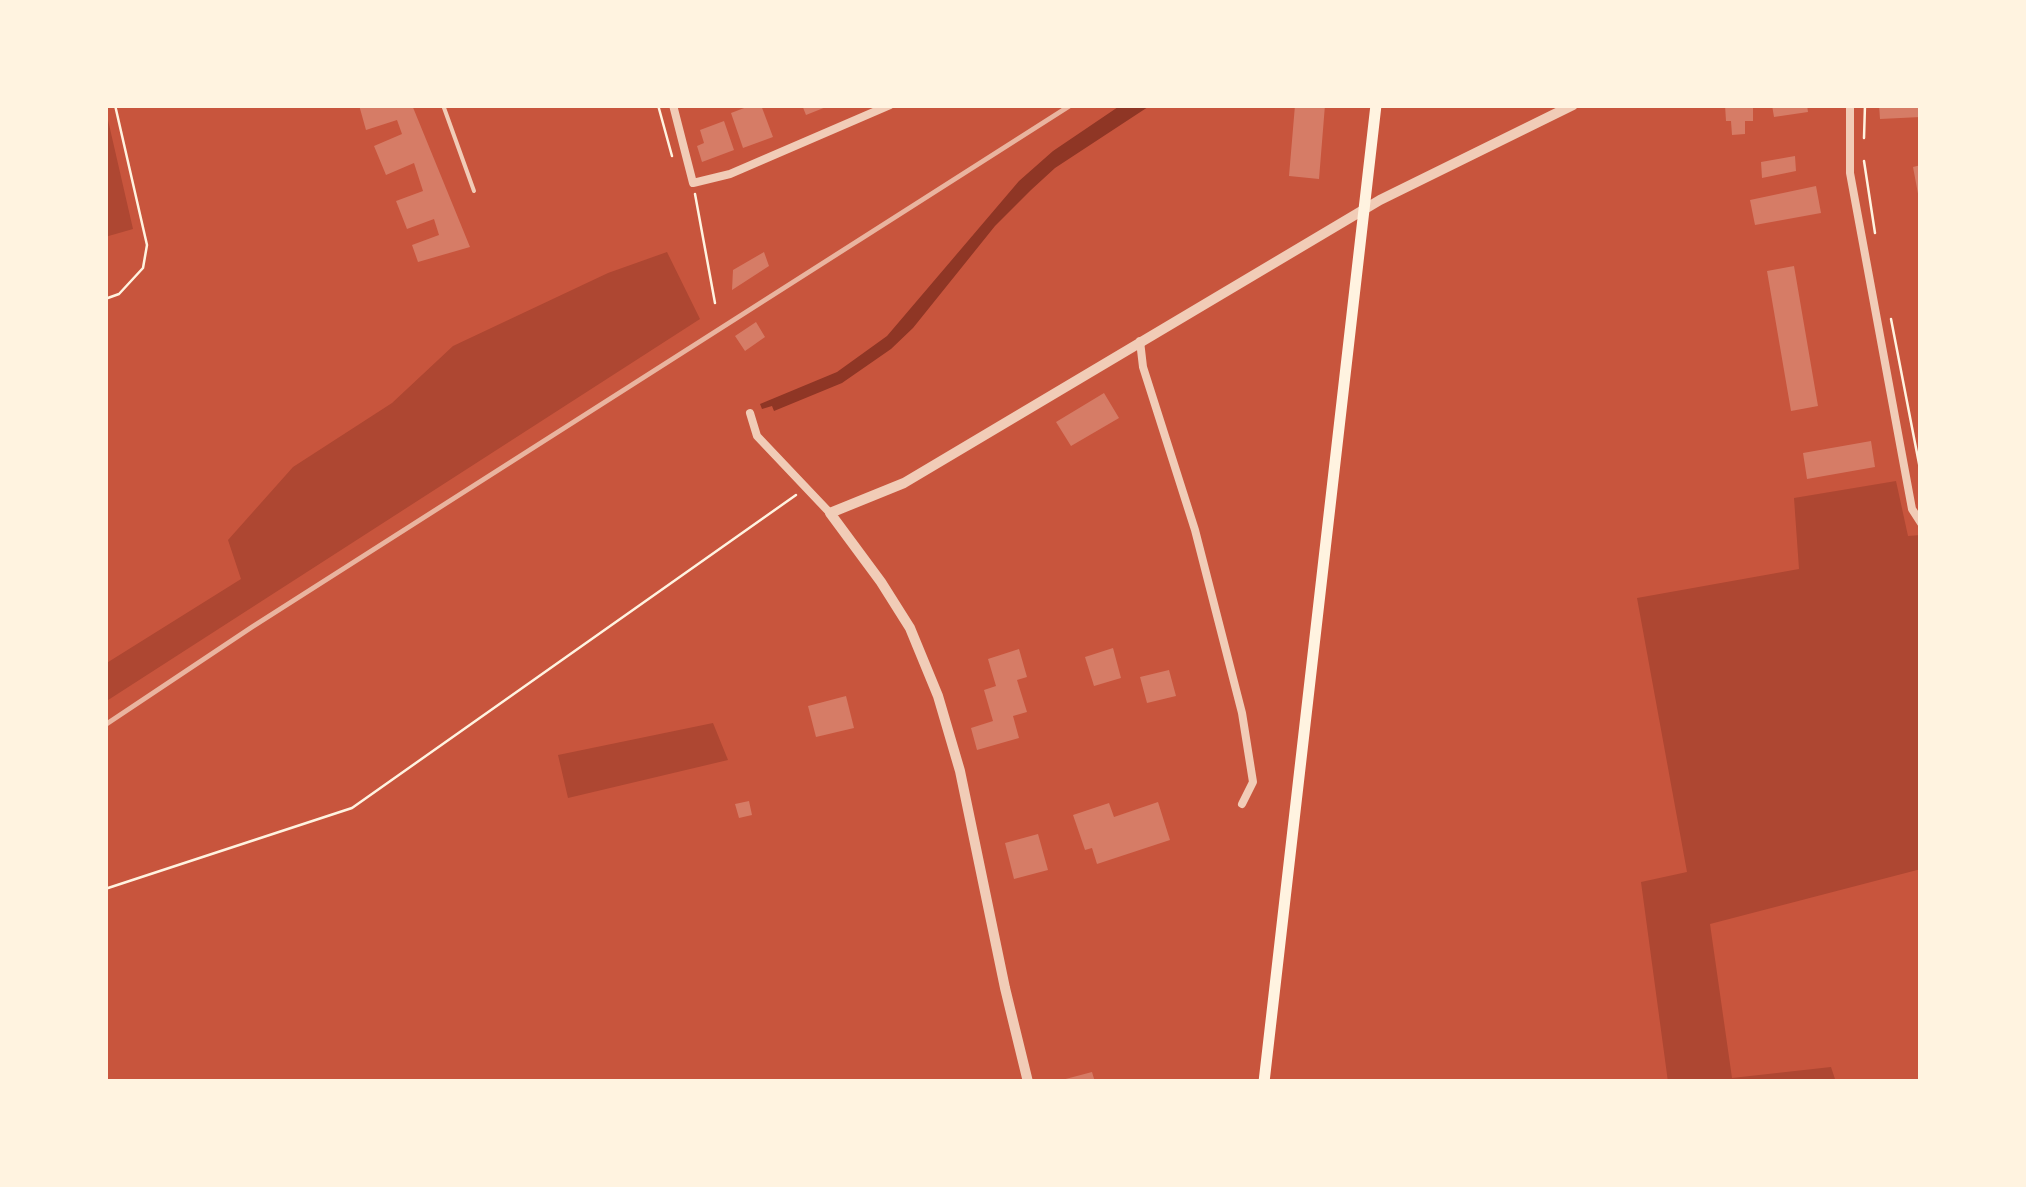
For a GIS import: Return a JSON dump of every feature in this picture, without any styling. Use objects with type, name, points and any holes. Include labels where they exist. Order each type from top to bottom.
[{"type":"main road","points":[[1264,1082],[1376,105]]},
{"type":"street","points":[[673,105],[693,183],[730,174],[890,105]]},
{"type":"street","points":[[830,513],[904,482],[1380,200],[1573,105]]},
{"type":"street","points":[[1850,105],[1850,173],[1912,509],[1921,522]]},
{"type":"street","points":[[1140,342],[1143,367],[1195,530],[1242,713],[1254,782],[1242,804]]},
{"type":"street","points":[[750,412],[757,436],[830,513],[910,628],[938,696],[960,771],[1004,988],[1028,1082]]},
{"type":"lane","points":[[443,105],[474,190]]},
{"type":"path","points":[[105,299],[119,294],[143,268],[147,245],[115,105]]},
{"type":"path","points":[[658,105],[676,165]]},
{"type":"path","points":[[1864,140],[1865,105]]},
{"type":"path","points":[[1864,158],[1877,241]]},
{"type":"path","points":[[693,183],[716,303]]},
{"type":"path","points":[[1891,316],[1921,474]]},
{"type":"path","points":[[105,889],[352,808],[807,487]]},
{"type":"shaded area","points":[[1121,105],[1151,105],[1055,168],[1031,190],[995,226],[913,328],[891,349],[842,383],[774,411],[772,406],[762,409],[760,404],[837,372],[887,336],[1019,181],[1053,151]]},
{"type":"shaded area","points":[[105,107],[133,229],[105,237]]},
{"type":"shaded area","points":[[667,252],[700,319],[105,702],[105,664],[241,579],[228,540],[293,467],[392,403],[453,346],[608,273]]},
{"type":"shaded area","points":[[1896,481],[1908,536],[1921,535],[1921,869],[1710,924],[1732,1078],[1831,1067],[1836,1082],[1668,1082],[1641,882],[1687,872],[1637,598],[1799,569],[1794,498]]},
{"type":"shaded area","points":[[713,723],[728,760],[568,798],[558,755]]},
{"type":"building","points":[[359,105],[412,105],[470,247],[418,262],[412,245],[439,235],[434,219],[407,229],[396,201],[423,191],[414,163],[386,175],[374,146],[402,134],[397,120],[366,130]]},
{"type":"building","points":[[761,105],[773,137],[743,148],[731,113]]},
{"type":"building","points":[[802,105],[831,105],[806,115]]},
{"type":"building","points":[[1295,105],[1325,105],[1319,179],[1289,176]]},
{"type":"building","points":[[1725,105],[1753,105],[1753,121],[1745,121],[1745,134],[1732,135]]},
{"type":"building","points":[[1772,105],[1807,105],[1808,112],[1774,117]]},
{"type":"building","points":[[1879,105],[1921,105],[1921,117],[1880,119]]},
{"type":"building","points":[[724,121],[734,150],[702,162],[697,146],[704,143],[700,130]]},
{"type":"building","points":[[1795,156],[1796,171],[1762,178],[1761,162]]},
{"type":"building","points":[[1921,165],[1921,199],[1919,199],[1913,167]]},
{"type":"building","points":[[1816,186],[1821,213],[1755,225],[1750,200]]},
{"type":"building","points":[[764,252],[769,266],[732,290],[733,270]]},
{"type":"building","points":[[1794,266],[1818,406],[1791,411],[1767,271]]},
{"type":"building","points":[[756,322],[765,337],[745,351],[735,336]]},
{"type":"building","points":[[1104,393],[1119,418],[1071,446],[1056,422]]},
{"type":"building","points":[[1871,441],[1875,467],[1807,479],[1803,453]]},
{"type":"building","points":[[1113,648],[1121,678],[1094,686],[1085,657]]},
{"type":"building","points":[[1019,649],[1027,677],[1017,680],[1027,712],[1013,716],[1019,738],[977,750],[971,728],[993,721],[984,690],[996,686],[988,659]]},
{"type":"building","points":[[1169,670],[1176,696],[1147,703],[1140,677]]},
{"type":"building","points":[[846,696],[854,728],[816,737],[808,706]]},
{"type":"building","points":[[749,801],[752,815],[739,818],[735,804]]},
{"type":"building","points":[[1158,802],[1170,840],[1097,864],[1092,848],[1085,850],[1073,815],[1109,803],[1114,817]]},
{"type":"building","points":[[1038,834],[1048,870],[1014,879],[1005,843]]},
{"type":"building","points":[[1092,1072],[1095,1082],[1058,1082],[1058,1081]]},
{"type":"railway","points":[[105,725],[252,627],[1071,105]]}]
